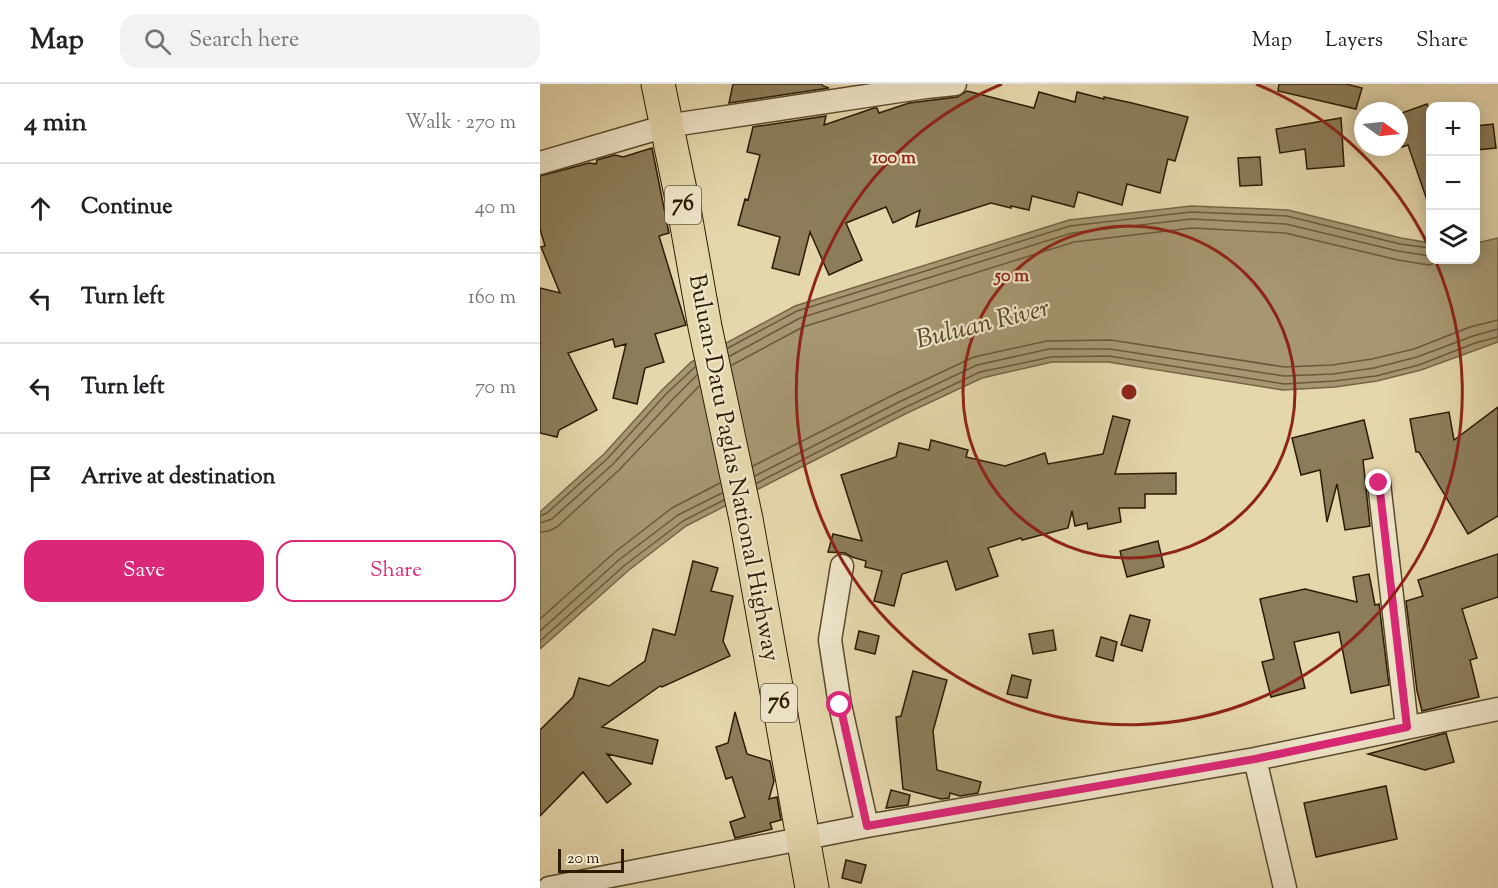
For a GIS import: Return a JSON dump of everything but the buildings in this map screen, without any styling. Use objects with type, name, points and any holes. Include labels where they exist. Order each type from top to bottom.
[{"type":"highway","name":"Buluan-Datu Paglas National Highway","points":[[658,84],[705,327],[746,519],[812,888]]},
{"type":"street","points":[[540,163],[666,126],[955,84]]},
{"type":"street","points":[[1379,483],[1407,727]]},
{"type":"street","points":[[842,566],[830,640],[840,705],[867,826]]},
{"type":"street","points":[[549,888],[867,826],[1255,759],[1498,709]]},
{"type":"street","points":[[1255,759],[1285,888]]},
{"type":"water","name":"Buluan River","points":[[1191,206],[1288,210],[1426,242],[1426,264],[1480,264],[1480,242],[1498,238],[1498,342],[1421,370],[1377,381],[1335,387],[1283,390],[1108,362],[1052,362],[982,378],[905,414],[686,526],[629,570],[540,649],[540,512],[604,454],[662,390],[691,362],[795,306],[1069,220]]},
{"type":"route","points":[[840,705],[867,826],[1255,759],[1407,727],[1379,483]]}]
